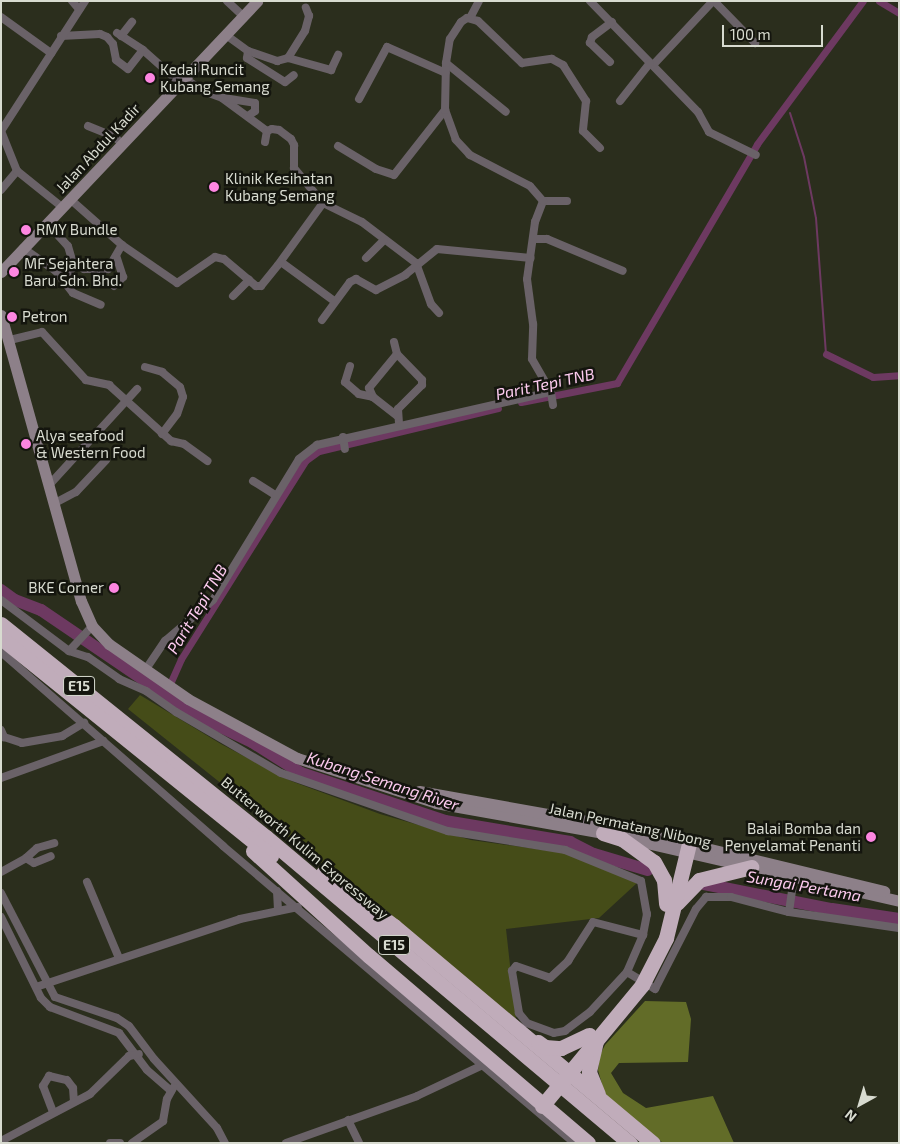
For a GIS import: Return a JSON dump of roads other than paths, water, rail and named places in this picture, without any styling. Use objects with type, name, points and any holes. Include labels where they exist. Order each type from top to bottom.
[{"type":"highway","name":"Butterworth Kulim Expressway","points":[[1,624],[153,754]]},
{"type":"highway","name":"Butterworth Kulim Expressway","points":[[1,638],[153,754],[630,1143]]},
{"type":"highway","name":"Butterworth Kulim Expressway","points":[[220,808],[613,1143]]},
{"type":"highway","points":[[220,808],[279,839],[442,966],[653,1143]]},
{"type":"highway","points":[[220,808],[261,860],[416,997],[588,1143]]},
{"type":"highway","points":[[602,833],[622,839],[654,862],[664,880],[670,905]]},
{"type":"highway","points":[[538,1102],[593,1038],[642,986],[656,936],[670,905],[684,847]]},
{"type":"highway","points":[[670,905],[699,880],[751,867]]},
{"type":"highway","points":[[517,1030],[546,1047],[561,1048],[593,1038]]},
{"type":"highway","points":[[593,1038],[589,1072],[593,1086],[601,1099]]},
{"type":"main road","name":"Jalan Abdul Kadir","points":[[1,272],[258,1]]},
{"type":"main road","name":"Jalan Permatang Nibong","points":[[1,315],[50,484],[89,629],[170,686],[298,758],[436,803],[684,847],[899,894]]},
{"type":"main road","name":"Jalan Permatang Nibong","points":[[356,778],[615,826],[751,867],[794,883],[899,902]]},
{"type":"street","points":[[72,1],[79,9]]},
{"type":"street","points":[[85,1],[61,36],[41,74],[1,131],[17,172],[66,203],[177,283],[215,258],[224,260],[256,286],[261,286],[281,262],[323,203]]},
{"type":"street","points":[[227,1],[243,16]]},
{"type":"street","points":[[479,1],[470,18],[461,22],[453,33],[446,63],[445,110],[461,148],[530,186],[543,201],[567,201]]},
{"type":"street","points":[[590,1],[698,112],[708,132],[755,155]]},
{"type":"street","points":[[620,101],[652,64],[714,1],[755,43]]},
{"type":"street","points":[[288,58],[305,31],[309,16],[306,8]]},
{"type":"street","points":[[1,17],[51,53]]},
{"type":"street","points":[[470,18],[478,21],[522,63],[552,59],[563,65],[586,101],[583,131],[600,148]]},
{"type":"street","points":[[132,22],[119,34],[143,50],[182,81],[222,98],[255,103],[255,111],[248,116]]},
{"type":"street","points":[[610,62],[590,43],[592,38],[612,22]]},
{"type":"street","points":[[61,36],[100,34],[107,37],[113,44],[116,60],[128,69],[143,50]]},
{"type":"street","points":[[226,35],[248,51],[277,61],[288,58],[331,70],[338,55]]},
{"type":"street","points":[[359,98],[387,47],[446,73]]},
{"type":"street","points":[[248,51],[247,58],[285,82],[294,75]]},
{"type":"street","points":[[446,63],[506,112]]},
{"type":"street","points":[[222,98],[267,131],[279,130],[294,142],[294,168],[323,203],[362,222],[416,263],[431,304],[439,313]]},
{"type":"street","points":[[338,146],[376,169],[394,174],[445,110]]},
{"type":"street","points":[[88,126],[115,137],[122,144]]},
{"type":"street","points":[[265,142],[267,131]]},
{"type":"street","points":[[1,190],[17,172]]},
{"type":"street","points":[[146,669],[165,641],[213,600],[275,495],[299,459],[317,445],[399,425],[552,398],[532,359],[533,324],[527,279],[543,201]]},
{"type":"street","points":[[48,223],[68,246],[76,265]]},
{"type":"street","points":[[534,239],[547,239],[623,271]]},
{"type":"street","points":[[366,258],[384,240]]},
{"type":"street","points":[[76,265],[101,271],[108,269],[122,245]]},
{"type":"street","points":[[23,248],[62,278],[73,293],[101,306]]},
{"type":"street","points":[[322,320],[334,300],[356,279],[376,290],[404,275],[416,263],[437,249],[531,258]]},
{"type":"street","points":[[114,286],[123,277],[116,256]]},
{"type":"street","points":[[281,262],[334,300]]},
{"type":"street","points":[[62,278],[76,265]]},
{"type":"street","points":[[233,296],[249,280]]},
{"type":"street","points":[[6,331],[42,332],[86,380],[107,383],[162,434],[171,441],[184,444],[207,462]]},
{"type":"street","points":[[394,342],[396,354],[422,380],[422,385],[398,409],[399,425]]},
{"type":"street","points":[[396,354],[369,388],[373,396],[398,416]]},
{"type":"street","points":[[350,366],[345,382],[359,394],[373,396]]},
{"type":"street","points":[[145,367],[162,372],[180,387],[183,396],[177,414],[162,434]]},
{"type":"street","points":[[50,484],[138,389]]},
{"type":"street","points":[[343,438],[345,449]]},
{"type":"street","points":[[54,503],[73,495],[106,460]]},
{"type":"street","points":[[253,481],[275,495]]},
{"type":"street","points":[[1,600],[71,649],[88,657],[119,679],[136,685],[176,712],[281,773],[302,782],[448,831],[565,850],[641,881],[646,894],[647,914],[656,936]]},
{"type":"street","points":[[71,649],[89,629]]},
{"type":"street","points":[[1,652],[277,891],[575,1143]]},
{"type":"street","points":[[1,730],[4,737],[22,743],[62,736],[84,723]]},
{"type":"street","points":[[1,778],[103,741]]},
{"type":"street","points":[[1,872],[26,858],[37,848],[54,843]]},
{"type":"street","points":[[26,858],[34,863],[51,856]]},
{"type":"street","points":[[88,882],[119,958]]},
{"type":"street","points":[[790,908],[794,883]]},
{"type":"street","points":[[277,891],[278,911]]},
{"type":"street","points":[[1,893],[46,984],[55,997],[66,1003],[117,1018],[129,1026],[147,1051],[217,1128],[225,1143]]},
{"type":"street","points":[[627,972],[655,988],[696,909],[706,897],[731,897],[899,928]]},
{"type":"street","points":[[36,987],[240,919],[298,907]]},
{"type":"street","points":[[1,917],[36,987],[50,1007],[119,1033],[137,1056],[171,1091]]},
{"type":"street","points":[[593,922],[656,936],[627,972],[590,1012],[565,1031],[554,1033],[541,1029],[527,1023],[519,1013],[512,971],[516,966],[550,978],[568,962],[593,922]]},
{"type":"street","points":[[1,1141],[90,1094],[129,1056],[137,1056],[147,1051]]},
{"type":"street","points":[[286,1143],[417,1096],[483,1065]]},
{"type":"street","points":[[53,1112],[43,1086],[49,1076],[67,1080],[72,1088],[74,1101]]},
{"type":"street","points":[[132,1143],[164,1121],[171,1091],[178,1084]]},
{"type":"street","points":[[348,1120],[359,1143]]},
{"type":"street","points":[[110,1143],[120,1143]]},
{"type":"waterway","name":"Parit Tepi TNB","points":[[521,402],[617,383],[757,144],[863,1]]},
{"type":"waterway","points":[[879,1],[899,13]]},
{"type":"waterway","points":[[790,113],[804,157],[816,218],[826,354]]},
{"type":"waterway","points":[[826,354],[873,377],[899,375]]},
{"type":"waterway","name":"Parit Tepi TNB","points":[[165,695],[181,659],[305,461],[319,451],[498,408]]},
{"type":"waterway","name":"Kubang Semang River","points":[[1,590],[15,600],[41,610],[194,714],[252,742],[301,773],[445,821],[570,842],[594,854],[648,870]]},
{"type":"waterway","name":"Sungai Pertama","points":[[704,884],[832,909],[899,919]]},
{"type":"place","name":"Kedai Runcit Kubang Semang","points":[[150,78]]},
{"type":"place","name":"Klinik Kesihatan Kubang Semang","points":[[214,187]]},
{"type":"place","name":"RMY Bundle","points":[[26,230]]},
{"type":"place","name":"MF Sejahtera Baru Sdn. Bhd.","points":[[14,272]]},
{"type":"place","name":"Petron","points":[[12,317]]},
{"type":"place","name":"Alya seafood & Western Food","points":[[26,444]]},
{"type":"place","name":"BKE Corner","points":[[114,588]]},
{"type":"place","name":"Balai Bomba dan Penyelamat Penanti","points":[[871,837]]}]
